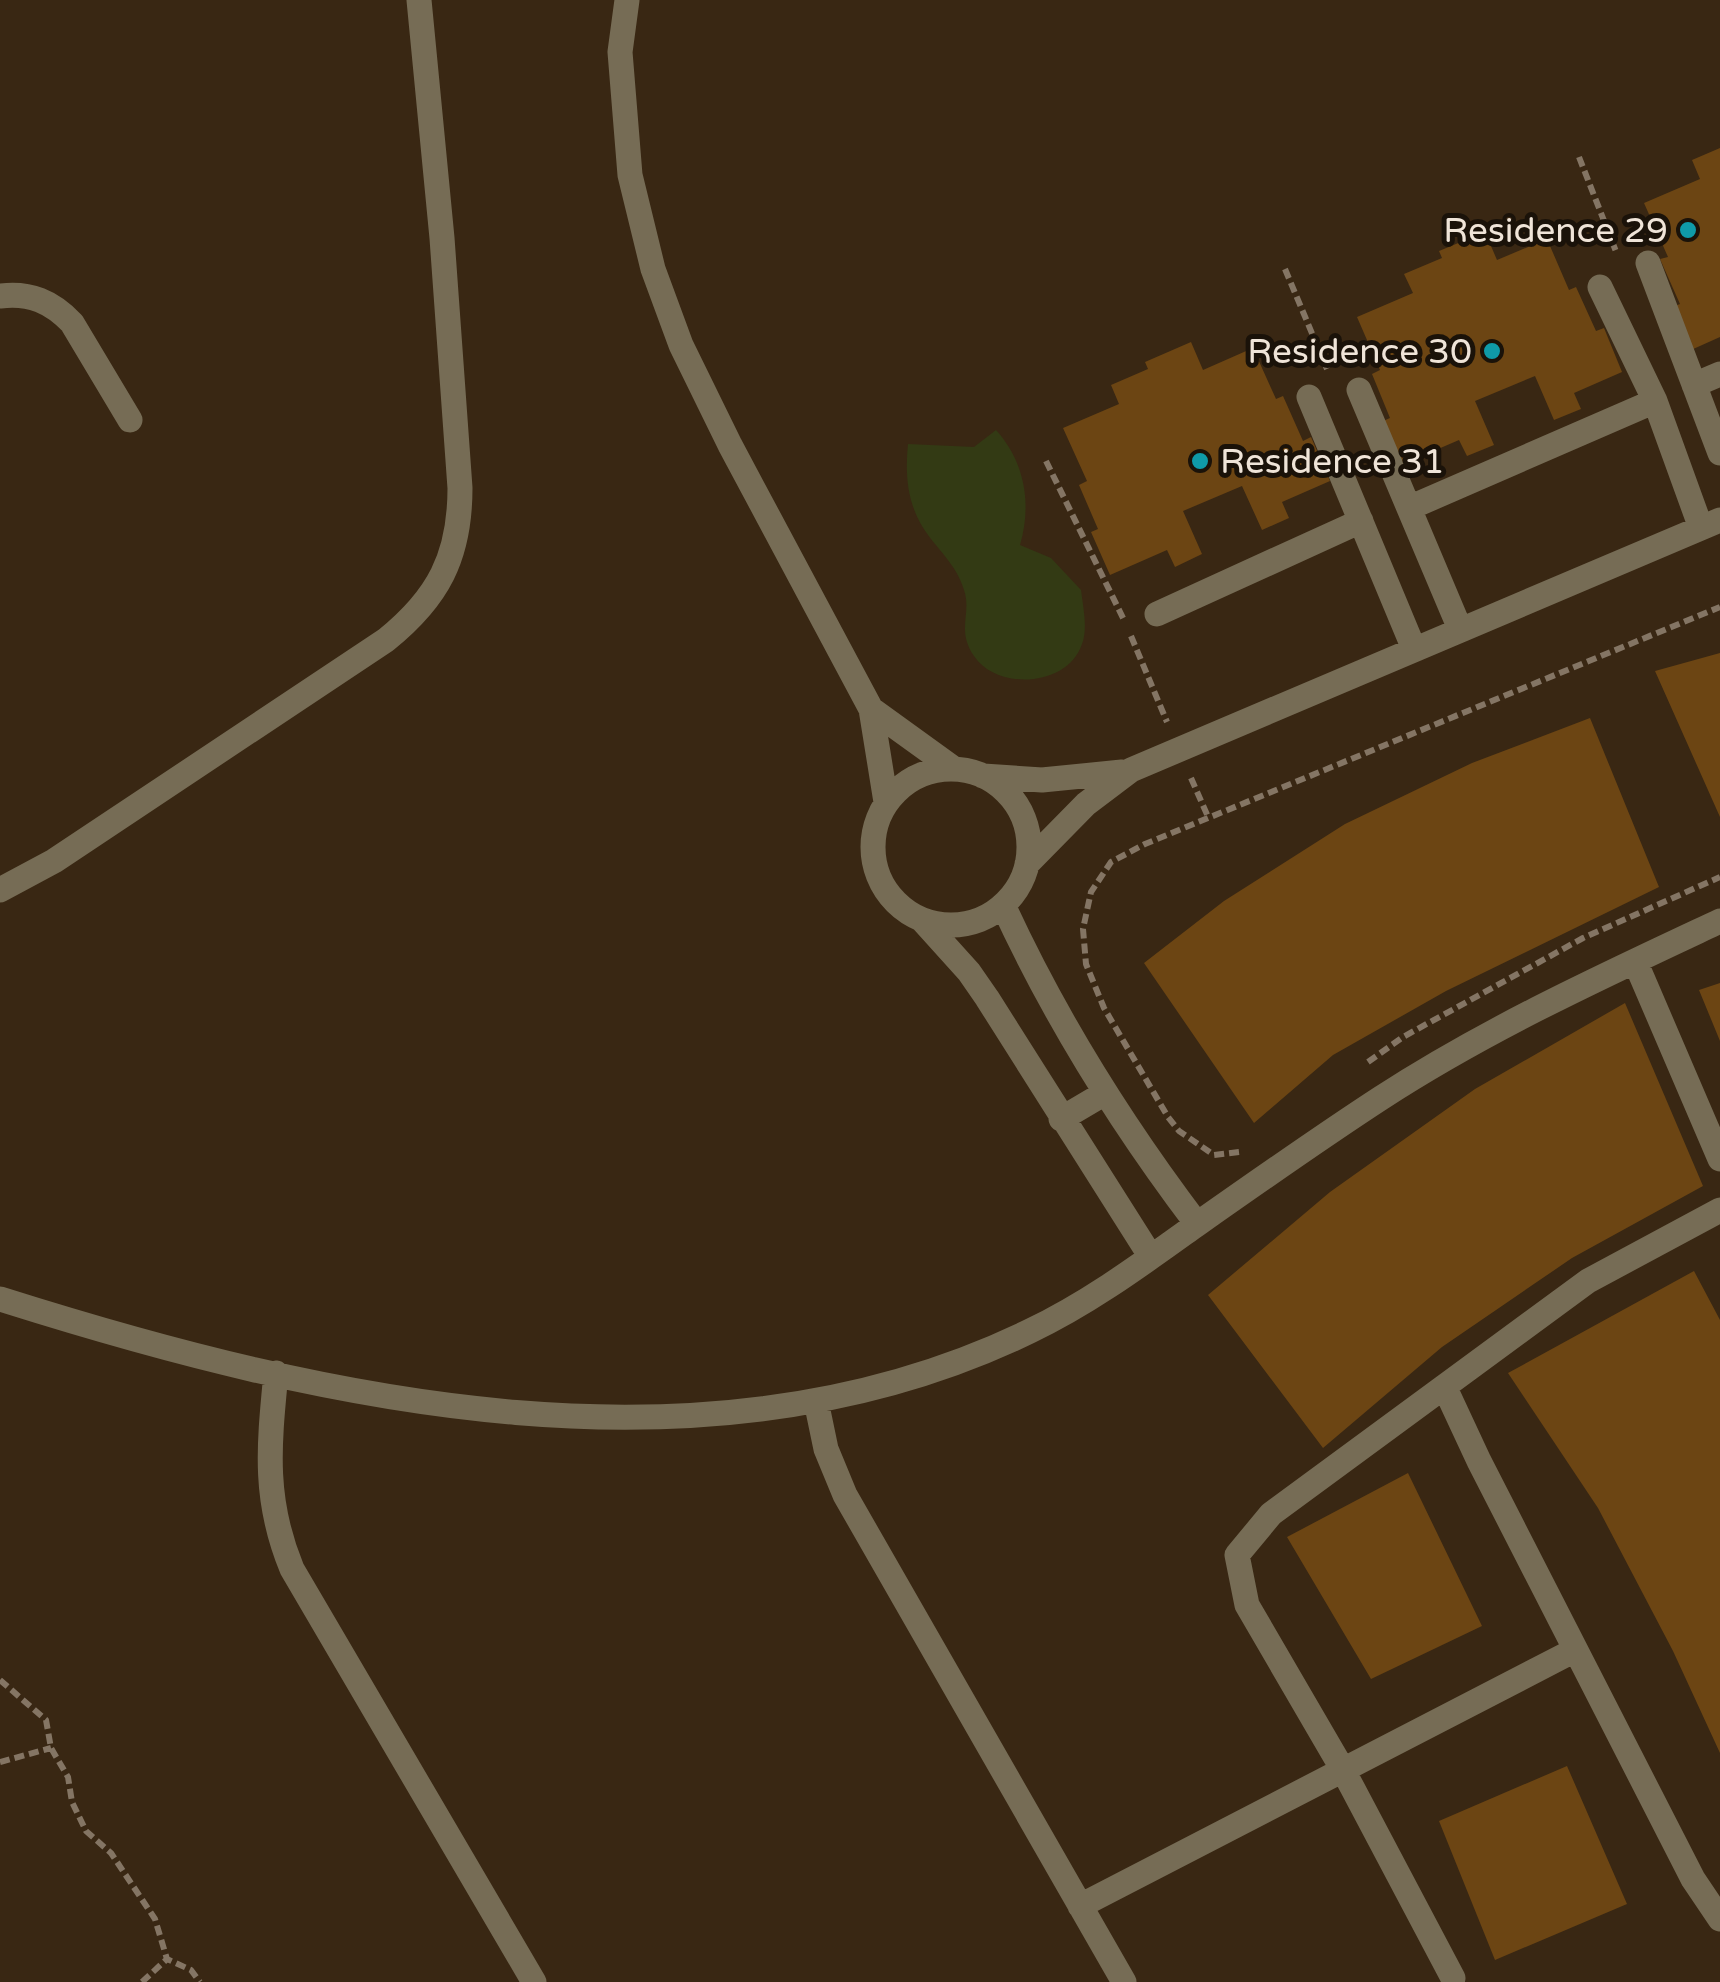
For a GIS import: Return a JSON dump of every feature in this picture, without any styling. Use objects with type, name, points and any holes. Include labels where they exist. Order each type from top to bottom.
[{"type":"street","points":[[0,890],[54,861],[386,640],[430,598],[446,570],[460,516],[460,488],[419,0]]},
{"type":"street","points":[[627,0],[620,52],[630,174],[653,269],[680,344],[730,446],[871,708],[886,802],[874,840],[874,860],[880,880],[906,911],[923,920],[964,925],[984,919],[1003,905],[1022,881],[1029,843],[1025,822],[1015,803],[983,776]]},
{"type":"street","points":[[1648,263],[1720,453]]},
{"type":"street","points":[[1027,864],[1066,822],[1132,770],[1710,524],[1600,287]]},
{"type":"street","points":[[0,296],[29,296],[60,311],[72,324],[130,420]]},
{"type":"street","points":[[1694,384],[1720,374]]},
{"type":"street","points":[[1359,390],[1460,629]]},
{"type":"street","points":[[1309,397],[1414,649]]},
{"type":"street","points":[[1409,508],[1656,401]]},
{"type":"street","points":[[1157,614],[1360,521]]},
{"type":"street","points":[[871,708],[954,770]]},
{"type":"street","points":[[886,802],[910,781],[938,770],[1042,780],[1132,770]]},
{"type":"street","points":[[1003,905],[1052,1001],[1106,1092],[1148,1159],[1197,1224]]},
{"type":"street","points":[[923,920],[969,972],[1151,1258]]},
{"type":"street","points":[[0,1298],[92,1328],[276,1372],[428,1402],[563,1415],[647,1416],[816,1401],[957,1362],[1031,1331],[1151,1258],[1384,1096],[1545,1006],[1720,920]]},
{"type":"street","points":[[1635,961],[1720,1158]]},
{"type":"street","points":[[1061,1119],[1106,1092]]},
{"type":"street","points":[[1454,1978],[1343,1770],[1248,1605],[1237,1556],[1271,1514],[1588,1281],[1720,1210]]},
{"type":"street","points":[[276,1372],[268,1443],[270,1496],[292,1569],[534,1982]]},
{"type":"street","points":[[1446,1388],[1479,1461],[1693,1879],[1720,1919]]},
{"type":"street","points":[[816,1401],[826,1449],[846,1495],[1124,1982]]},
{"type":"street","points":[[1080,1906],[1575,1650]]},
{"type":"path","points":[[1046,461],[1127,627],[1169,728]]},
{"type":"path","points":[[1168,1116],[1104,1008],[1086,964],[1083,929],[1091,892],[1111,862],[1208,818],[1720,607]]},
{"type":"path","points":[[1190,777],[1208,818]]},
{"type":"path","points":[[0,1680],[46,1720],[51,1748],[68,1778],[72,1802],[86,1831],[111,1853],[155,1919],[167,1959],[191,1970],[200,1982]]},
{"type":"path","points":[[0,1762],[51,1748]]},
{"type":"path","points":[[142,1982],[167,1959]]},
{"type":"green space","points":[[996,430],[1014,456],[1023,484],[1025,514],[1020,545],[1051,558],[1081,590],[1085,631],[1082,644],[1062,669],[1031,679],[999,675],[974,656],[966,638],[966,599],[960,580],[922,526],[908,486],[908,444],[974,447]]},
{"type":"building","name":"Residence 29","points":[[1720,148],[1720,337],[1691,350],[1672,307],[1680,304],[1660,259],[1668,257],[1644,203],[1700,179],[1692,160]]},
{"type":"building","name":"Residence 30","points":[[1485,232],[1497,260],[1547,239],[1569,290],[1576,287],[1596,331],[1604,328],[1622,372],[1574,393],[1581,409],[1554,420],[1535,376],[1475,401],[1494,445],[1467,456],[1459,440],[1401,465],[1383,421],[1390,418],[1372,374],[1380,370],[1357,317],[1413,293],[1404,274],[1442,258],[1439,251]]},
{"type":"building","name":"Residence 31","points":[[1191,342],[1203,370],[1253,348],[1276,399],[1283,396],[1303,441],[1311,437],[1330,481],[1282,502],[1289,518],[1262,530],[1242,486],[1183,511],[1202,554],[1175,567],[1167,550],[1110,575],[1091,532],[1098,529],[1079,485],[1087,481],[1063,428],[1119,404],[1111,385],[1148,369],[1145,362]]},
{"type":"building","points":[[1720,653],[1720,817],[1655,671]]},
{"type":"building","points":[[1590,718],[1659,887],[1446,991],[1333,1055],[1254,1123],[1144,963],[1224,901],[1345,824],[1472,763]]},
{"type":"building","points":[[1720,983],[1720,1041],[1699,990]]},
{"type":"building","points":[[1625,1003],[1703,1186],[1572,1258],[1442,1347],[1323,1448],[1208,1295],[1330,1192],[1475,1089]]},
{"type":"building","points":[[1694,1271],[1720,1320],[1720,1753],[1673,1651],[1598,1508],[1508,1373]]},
{"type":"building","points":[[1408,1473],[1482,1626],[1371,1679],[1287,1537]]},
{"type":"building","points":[[1567,1766],[1627,1904],[1495,1960],[1439,1821]]},
{"type":"place","name":"Residence 29","points":[[1688,230]]},
{"type":"place","name":"Residence 30","points":[[1492,351]]},
{"type":"place","name":"Residence 31","points":[[1200,461]]}]
